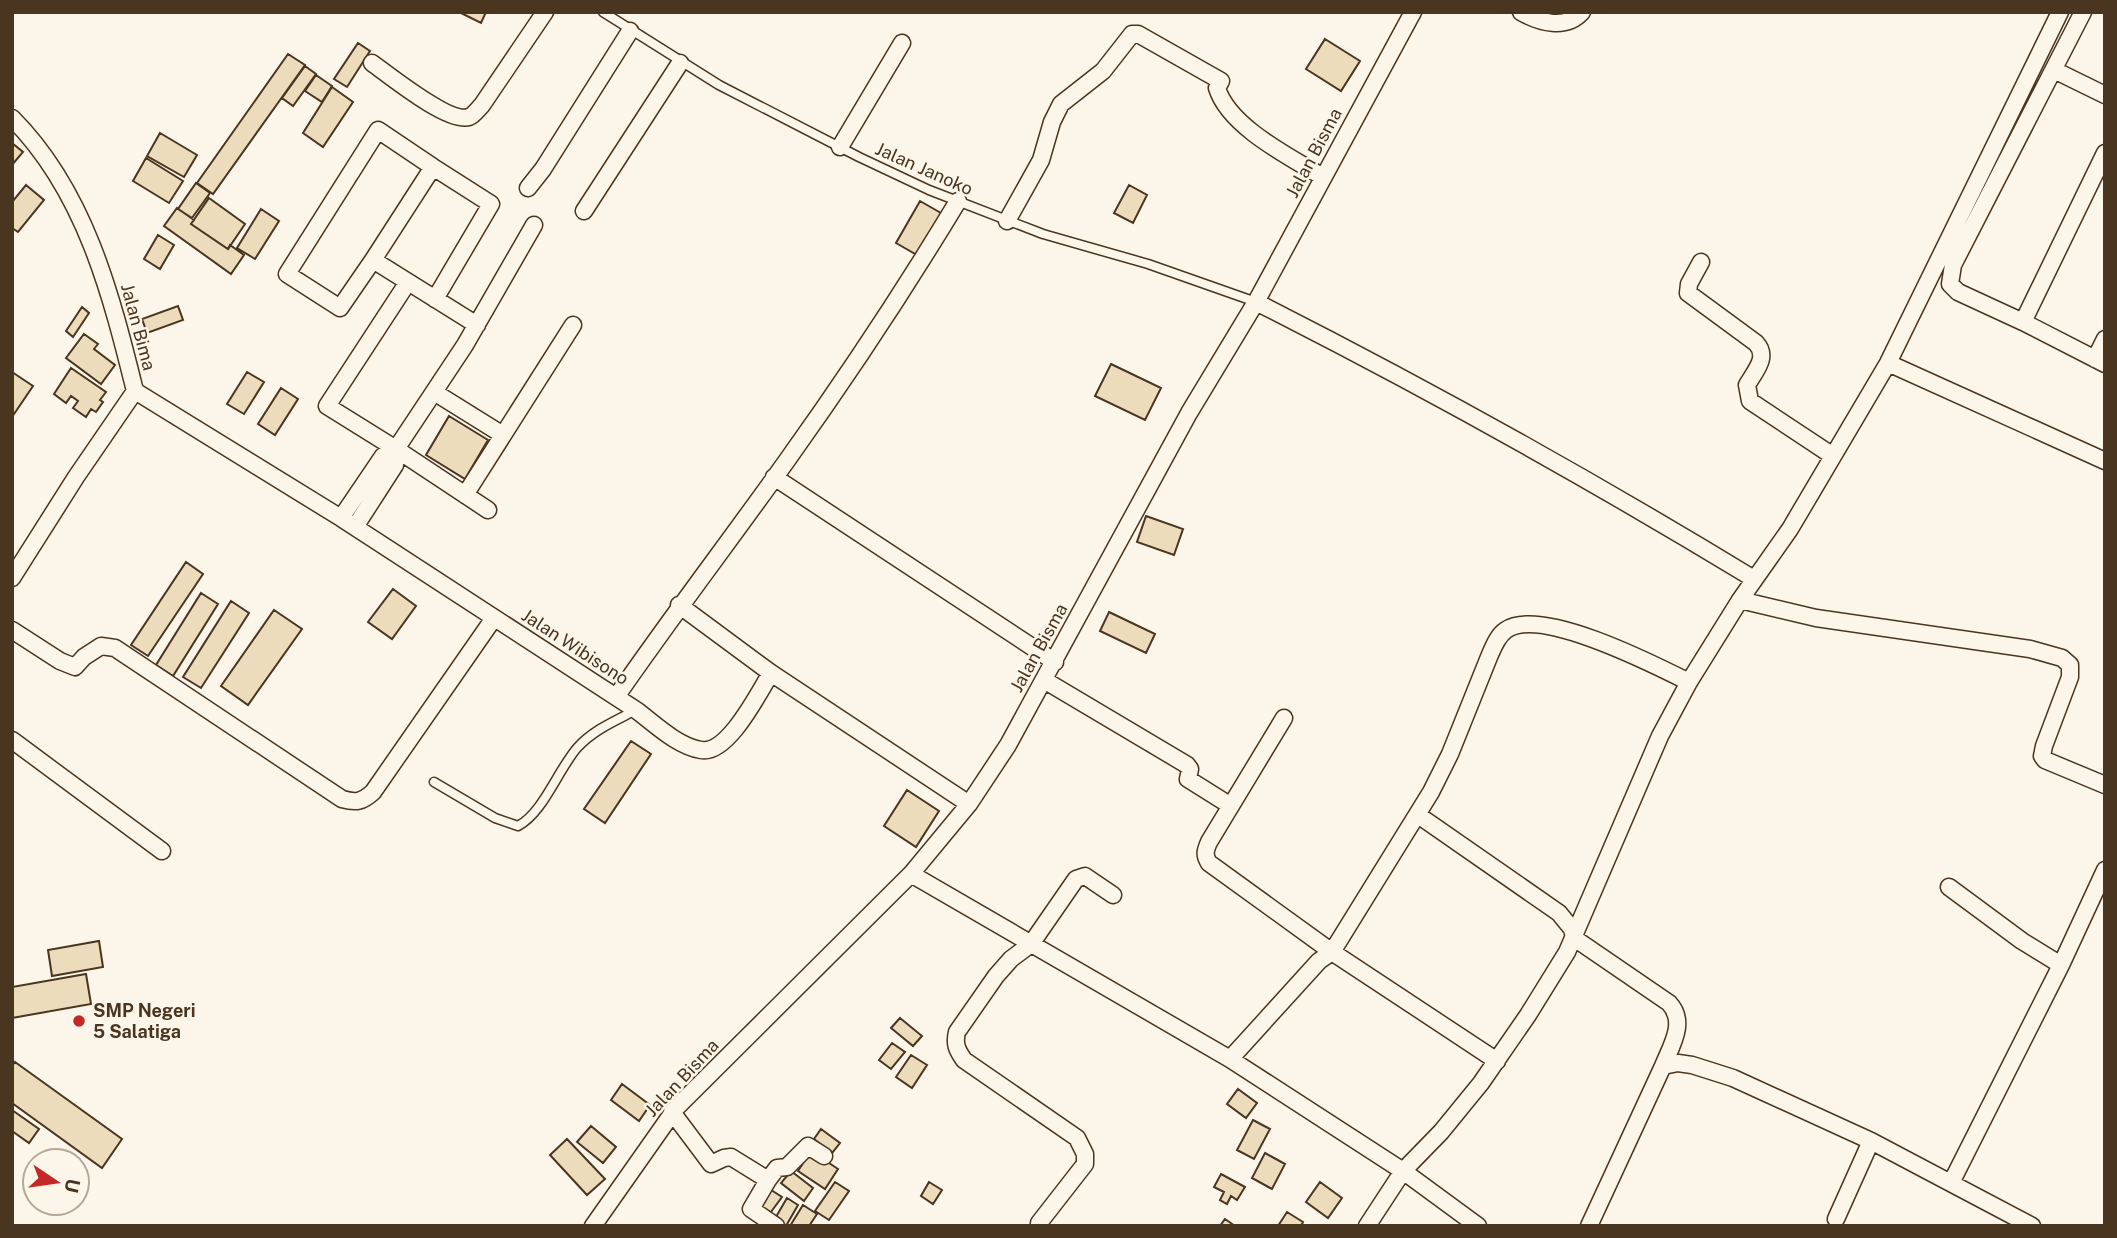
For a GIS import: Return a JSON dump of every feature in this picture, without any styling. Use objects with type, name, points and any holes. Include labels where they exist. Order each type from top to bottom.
[{"type":"street","points":[[372,62],[440,110],[469,117],[482,105],[545,12]]},
{"type":"street","name":"Jalan Bisma","points":[[593,1226],[672,1112],[911,874],[969,804],[1008,745],[1055,662],[1189,413],[1256,302],[1413,12]]},
{"type":"street","points":[[1521,12],[1530,18],[1553,24],[1568,22],[1582,12]]},
{"type":"street","points":[[1367,1226],[1403,1171],[1441,1132],[1497,1061],[1574,939],[1660,736],[1689,682],[1740,600],[1790,529],[1888,363],[2060,12]]},
{"type":"street","points":[[2083,12],[1953,265],[1950,284],[1958,292],[2100,362],[2105,340]]},
{"type":"street","points":[[528,188],[543,169],[630,31]]},
{"type":"street","points":[[1007,221],[1041,160],[1052,122],[1062,104],[1103,71],[1132,34],[1138,34],[1221,81],[1217,88],[1220,98],[1249,131],[1323,177]]},
{"type":"street","points":[[840,147],[902,43]]},
{"type":"street","points":[[584,211],[680,63]]},
{"type":"street","points":[[2054,70],[2105,95]]},
{"type":"street","name":"Jalan Bima","points":[[12,118],[49,162],[93,244],[135,391],[12,578]]},
{"type":"street","points":[[433,167],[340,308],[287,274],[378,130],[491,204],[435,299]]},
{"type":"street","points":[[2023,322],[2105,153]]},
{"type":"street","points":[[616,697],[679,605],[774,477],[918,267],[958,201]]},
{"type":"street","points":[[348,523],[383,456],[396,449],[434,392],[477,325],[534,225]]},
{"type":"street","points":[[373,260],[477,325]]},
{"type":"street","points":[[1701,262],[1689,284],[1688,293],[1761,349],[1760,364],[1747,385],[1751,401],[1833,456]]},
{"type":"street","points":[[408,282],[327,406],[488,510]]},
{"type":"street","points":[[1256,302],[1484,421],[1639,509],[1754,579]]},
{"type":"street","points":[[465,495],[573,325]]},
{"type":"street","points":[[1888,363],[2105,461]]},
{"type":"street","name":"Jalan Wibisono","points":[[135,391],[348,523],[681,742],[708,750],[730,736],[771,673]]},
{"type":"street","points":[[434,392],[503,435]]},
{"type":"street","points":[[774,477],[1055,662]]},
{"type":"street","points":[[1740,600],[1816,618],[2018,647],[2062,658],[2070,665],[2070,677],[2042,756],[2045,760],[2105,785]]},
{"type":"street","points":[[679,605],[771,673],[969,804]]},
{"type":"street","points":[[12,630],[75,667],[84,657],[101,646],[115,648],[342,799],[353,802],[363,801],[373,793],[494,618]]},
{"type":"street","points":[[1230,1059],[1319,961],[1332,952],[1418,816],[1450,754],[1459,725],[1495,643],[1507,629],[1536,624],[1562,630],[1619,648],[1689,682]]},
{"type":"street","points":[[1044,680],[1187,765],[1190,769],[1188,779],[1231,806]]},
{"type":"street","points":[[1284,718],[1206,849],[1209,863],[1332,952],[1497,1061]]},
{"type":"street","points":[[12,740],[162,851]]},
{"type":"street","points":[[1418,816],[1559,913],[1572,929],[1574,939],[1673,1007],[1678,1026],[1663,1066],[1589,1226]]},
{"type":"street","points":[[1951,1184],[2061,965],[2105,870]]},
{"type":"street","points":[[911,874],[1230,1059],[1403,1171],[1478,1226]]},
{"type":"street","points":[[1039,1225],[1085,1164],[1083,1147],[1077,1138],[964,1060],[955,1042],[957,1032],[996,976],[1031,944],[1080,876],[1085,876],[1113,895]]},
{"type":"street","points":[[1949,887],[2022,941],[2061,965]]},
{"type":"street","points":[[1663,1066],[1678,1063],[1707,1068],[1871,1141],[2032,1226]]},
{"type":"street","points":[[672,1112],[711,1164],[731,1157],[768,1180]]},
{"type":"street","points":[[1836,1219],[1871,1141]]},
{"type":"street","points":[[776,1226],[751,1209],[768,1180],[777,1168],[787,1167],[808,1146],[824,1156]]},
{"type":"lane","name":"Jalan Janoko","points":[[603,12],[680,63],[719,85],[929,190],[1007,221],[1171,271],[1256,302]]},
{"type":"lane","points":[[434,782],[495,818],[518,825],[525,822],[539,806],[564,765],[591,734],[636,710]]},
{"type":"building","points":[[459,12],[486,12],[481,23]]},
{"type":"building","points":[[1325,39],[1360,61],[1341,91],[1306,69]]},
{"type":"building","points":[[358,43],[370,51],[347,87],[334,79]]},
{"type":"building","points":[[288,54],[305,65],[213,194],[197,183]]},
{"type":"building","points":[[305,66],[316,74],[293,106],[282,98]]},
{"type":"building","points":[[316,75],[332,86],[322,102],[305,91]]},
{"type":"building","points":[[332,87],[353,102],[323,147],[303,133]]},
{"type":"building","points":[[160,133],[197,155],[184,177],[147,156]]},
{"type":"building","points":[[12,143],[23,152],[12,165]]},
{"type":"building","points":[[146,158],[183,181],[169,203],[133,181]]},
{"type":"building","points":[[196,183],[210,193],[192,218],[178,209]]},
{"type":"building","points":[[26,185],[44,200],[18,232],[12,228],[12,202]]},
{"type":"building","points":[[1129,185],[1147,195],[1133,223],[1114,213]]},
{"type":"building","points":[[209,198],[245,224],[228,249],[191,224]]},
{"type":"building","points":[[920,201],[941,213],[917,255],[896,243]]},
{"type":"building","points":[[177,208],[194,220],[191,224],[228,249],[230,245],[244,255],[231,274],[164,226]]},
{"type":"building","points":[[261,209],[279,221],[255,259],[237,248]]},
{"type":"building","points":[[158,235],[174,245],[160,269],[144,259]]},
{"type":"building","points":[[178,306],[183,320],[147,333],[142,319]]},
{"type":"building","points":[[82,307],[89,313],[73,337],[66,331]]},
{"type":"building","points":[[84,334],[98,344],[94,349],[115,365],[101,384],[66,358]]},
{"type":"building","points":[[1111,364],[1161,388],[1145,420],[1095,396]]},
{"type":"building","points":[[71,368],[106,392],[96,412],[91,409],[86,417],[73,408],[78,401],[71,396],[66,403],[54,394]]},
{"type":"building","points":[[12,372],[33,386],[12,417]]},
{"type":"building","points":[[247,372],[264,382],[244,414],[227,404]]},
{"type":"building","points":[[281,388],[298,399],[275,435],[258,424]]},
{"type":"building","points":[[449,416],[488,440],[465,479],[426,455]]},
{"type":"building","points":[[1146,516],[1183,529],[1174,555],[1137,542]]},
{"type":"building","points":[[186,562],[203,574],[148,656],[131,645]]},
{"type":"building","points":[[393,589],[416,606],[392,639],[368,622]]},
{"type":"building","points":[[201,593],[218,604],[173,676],[156,665]]},
{"type":"building","points":[[231,601],[249,613],[201,688],[183,677]]},
{"type":"building","points":[[274,610],[302,629],[248,705],[221,686]]},
{"type":"building","points":[[1109,612],[1155,634],[1146,653],[1100,631]]},
{"type":"building","points":[[631,741],[651,754],[605,823],[584,809]]},
{"type":"building","points":[[907,790],[939,811],[916,847],[884,826]]},
{"type":"building","points":[[99,941],[103,967],[52,976],[48,950]]},
{"type":"building","points":[[86,974],[91,1004],[12,1018],[12,987]]},
{"type":"building","points":[[900,1018],[922,1036],[913,1046],[891,1028]]},
{"type":"building","points":[[892,1043],[905,1052],[891,1069],[879,1060]]},
{"type":"building","points":[[911,1055],[927,1065],[912,1088],[896,1077]]},
{"type":"building","points":[[15,1062],[122,1139],[102,1168],[91,1160],[91,1147],[73,1147],[12,1103],[12,1066]]},
{"type":"building","points":[[622,1084],[650,1105],[639,1121],[611,1100]]},
{"type":"building","points":[[1238,1089],[1257,1103],[1246,1118],[1227,1104]]},
{"type":"building","points":[[12,1110],[39,1129],[29,1143],[12,1131]]},
{"type":"building","points":[[1253,1120],[1270,1129],[1254,1159],[1237,1150]]},
{"type":"building","points":[[591,1126],[616,1147],[603,1163],[577,1142]]},
{"type":"building","points":[[821,1129],[840,1143],[832,1153],[814,1139]]},
{"type":"building","points":[[567,1139],[605,1179],[587,1195],[550,1155]]},
{"type":"building","points":[[811,1151],[838,1169],[825,1189],[798,1171]]},
{"type":"building","points":[[1265,1153],[1285,1164],[1272,1189],[1252,1178]]},
{"type":"building","points":[[791,1171],[813,1188],[804,1201],[781,1183]]},
{"type":"building","points":[[1221,1174],[1245,1187],[1237,1200],[1231,1196],[1227,1204],[1220,1200],[1224,1192],[1214,1187]]},
{"type":"building","points":[[835,1182],[849,1191],[829,1220],[815,1211]]},
{"type":"building","points":[[929,1182],[942,1190],[933,1204],[921,1196]]},
{"type":"building","points":[[1320,1182],[1342,1198],[1328,1218],[1306,1202]]},
{"type":"building","points":[[768,1188],[782,1197],[768,1216],[755,1207]]},
{"type":"building","points":[[787,1198],[798,1205],[786,1226],[781,1226],[773,1222]]},
{"type":"building","points":[[803,1205],[817,1214],[809,1226],[790,1226]]},
{"type":"building","points":[[1287,1212],[1303,1222],[1301,1226],[1278,1226]]},
{"type":"building","points":[[1225,1219],[1235,1226],[1220,1226]]},
{"type":"place","name":"SMP Negeri 5 Salatiga","points":[[79,1021]]}]
